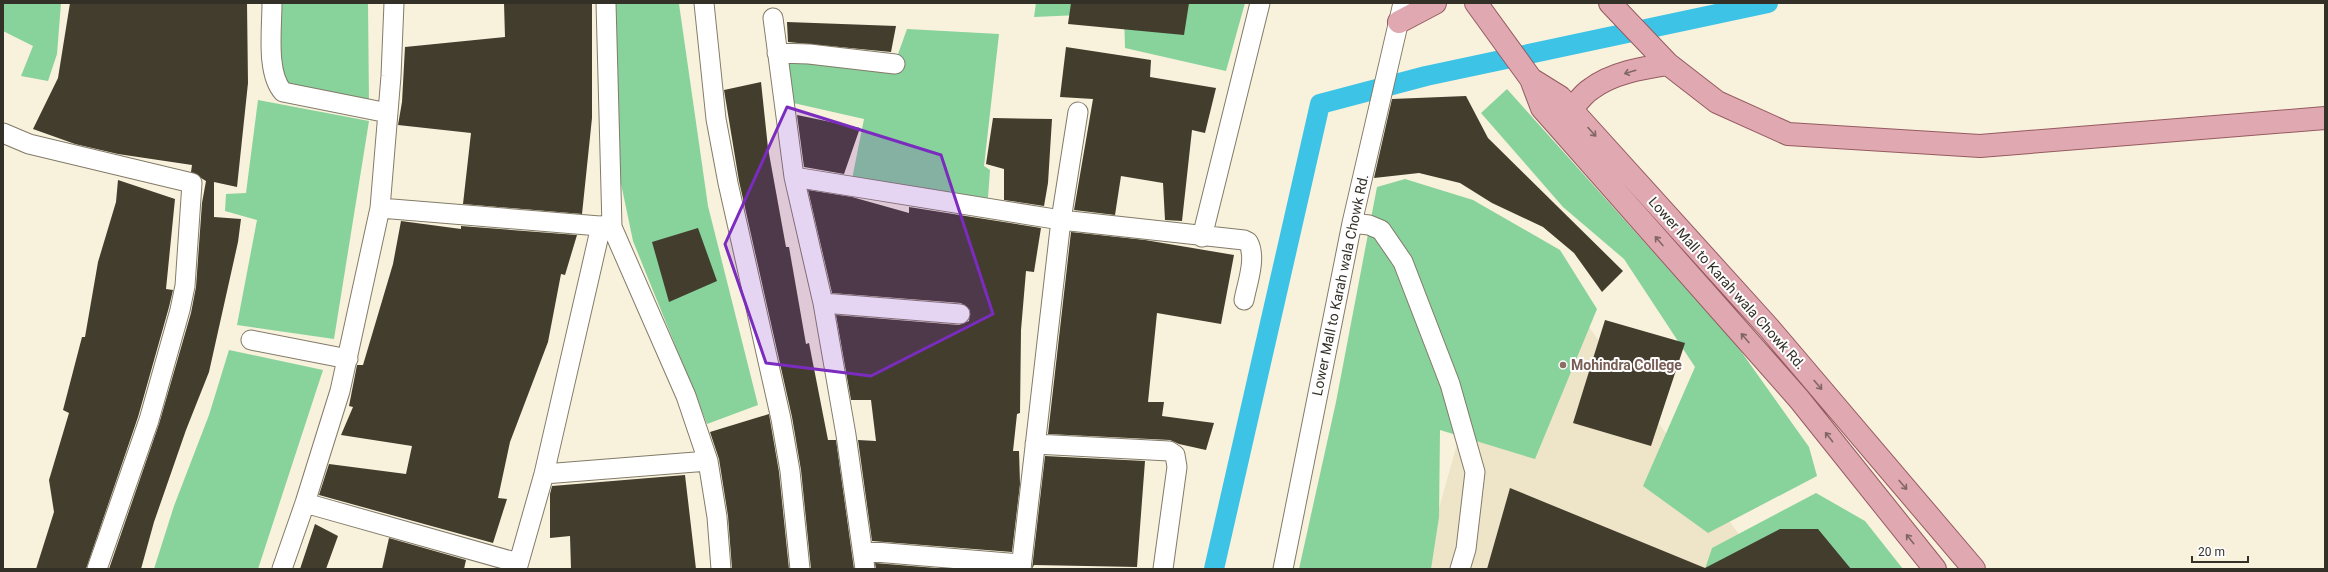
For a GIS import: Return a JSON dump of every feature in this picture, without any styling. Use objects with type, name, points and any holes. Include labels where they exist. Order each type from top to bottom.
[{"type":"main road","points":[[1401,12],[1435,3]]},
{"type":"main road","name":"Lower Mall to Karah wala Chowk Rd.","points":[[1476,3],[1529,76],[1560,97],[1769,328],[1974,569]]},
{"type":"main road","points":[[1610,3],[1662,58],[1717,102],[1788,134],[1980,146],[2325,118]]},
{"type":"main road","points":[[1571,110],[1590,89],[1611,78],[1646,68],[1662,58]]},
{"type":"main road","points":[[1529,76],[1542,108],[1799,400],[1935,569]]},
{"type":"street","points":[[272,3],[272,68],[276,84],[283,92],[388,113]]},
{"type":"street","points":[[282,569],[306,503],[340,391],[380,208],[388,113],[394,3]]},
{"type":"street","points":[[306,503],[518,566],[544,474],[607,226],[606,3]]},
{"type":"street","points":[[704,3],[716,119],[728,183],[781,419],[790,471],[800,569]]},
{"type":"street","points":[[1202,237],[1260,3]]},
{"type":"street","name":"Lower Mall to Karah wala Chowk Rd.","points":[[1283,569],[1352,223],[1377,110],[1401,12]]},
{"type":"street","points":[[773,18],[794,177],[823,303],[846,435],[864,560],[1021,566],[1061,220],[1078,112]]},
{"type":"street","points":[[777,53],[809,54],[895,64]]},
{"type":"street","points":[[3,133],[30,144],[192,184],[185,286],[180,310],[149,420],[97,569]]},
{"type":"street","points":[[794,177],[1061,220],[1248,242],[1252,259],[1244,300]]},
{"type":"street","points":[[380,208],[607,226]]},
{"type":"street","points":[[1352,223],[1369,225],[1381,230],[1403,262],[1450,384],[1475,472],[1466,549],[1460,569]]},
{"type":"street","points":[[607,226],[686,396],[708,461],[718,524],[721,569]]},
{"type":"street","points":[[823,303],[960,314]]},
{"type":"street","points":[[252,340],[348,359]]},
{"type":"street","points":[[1035,444],[1169,450],[1175,456],[1177,467],[1164,569]]},
{"type":"street","points":[[544,474],[708,461]]},
{"type":"highlighted area","points":[[787,107],[941,155],[993,314],[871,376],[766,363],[725,244]]},
{"type":"shaded area","name":"Mohindra College","points":[[1560,287],[1764,569],[1422,569],[1457,444]]},
{"type":"green space","points":[[3,3],[61,3],[57,54],[48,81],[21,76],[33,46],[3,31]]},
{"type":"green space","points":[[264,3],[368,3],[369,105],[265,79]]},
{"type":"green space","points":[[616,3],[679,4],[708,206],[758,405],[707,424],[633,241],[619,174]]},
{"type":"green space","points":[[1036,3],[1245,3],[1226,71],[1125,48],[1124,13],[1034,17]]},
{"type":"green space","points":[[907,29],[999,34],[984,166],[990,170],[988,198],[852,179],[864,119],[789,102],[783,57],[893,68]]},
{"type":"green space","points":[[1507,89],[1735,343],[1809,447],[1817,476],[1708,533],[1643,486],[1695,367],[1624,259],[1563,207],[1481,113]]},
{"type":"green space","points":[[258,100],[369,121],[334,339],[237,325],[257,220],[225,211],[226,194],[246,193]]},
{"type":"green space","points":[[1405,179],[1473,200],[1560,250],[1597,309],[1535,459],[1440,430],[1439,517],[1431,569],[1299,569],[1336,402],[1377,187]]},
{"type":"green space","points":[[229,350],[323,370],[258,569],[154,569],[174,506],[209,415]]},
{"type":"green space","points":[[1816,493],[1865,521],[1903,569],[1705,569],[1712,548]]},
{"type":"building","points":[[70,3],[247,3],[248,83],[237,187],[214,182],[214,217],[241,219],[238,242],[209,372],[186,430],[154,522],[141,569],[109,569],[159,424],[191,313],[196,287],[202,203],[206,181],[191,172],[192,165],[118,154],[75,144],[33,129],[58,78]]},
{"type":"building","points":[[504,3],[592,3],[592,118],[582,214],[463,204],[471,133],[398,125],[402,102],[405,47],[505,37]]},
{"type":"building","points":[[1071,3],[1189,3],[1184,35],[1068,24]]},
{"type":"building","points":[[787,22],[896,26],[891,52],[788,42]]},
{"type":"building","points":[[1066,47],[1151,60],[1150,77],[1216,88],[1205,133],[1192,130],[1182,221],[1165,220],[1163,183],[1121,176],[1115,215],[1074,210],[1093,99],[1060,97]]},
{"type":"building","points":[[761,82],[768,148],[786,247],[789,247],[806,344],[809,343],[828,440],[836,440],[854,569],[811,569],[801,470],[792,417],[739,181],[724,90]]},
{"type":"building","points":[[1466,96],[1488,138],[1623,271],[1602,292],[1574,253],[1543,227],[1492,203],[1460,183],[1419,173],[1374,178],[1392,99]]},
{"type":"building","points":[[797,115],[860,128],[844,174],[804,167]]},
{"type":"building","points":[[993,118],[1052,119],[1048,183],[1044,206],[1004,200],[1004,169],[986,164]]},
{"type":"building","points":[[118,180],[175,199],[166,289],[173,290],[138,417],[86,569],[36,569],[54,512],[49,480],[69,413],[63,410],[82,337],[85,337],[98,262],[116,202]]},
{"type":"building","points":[[808,190],[852,197],[909,213],[909,207],[1041,228],[1034,272],[1026,271],[1021,330],[1020,413],[1017,414],[1013,451],[1019,451],[1020,484],[1012,552],[872,541],[858,440],[876,441],[871,400],[851,400],[836,315],[959,325],[969,321],[970,310],[961,303],[832,293]]},
{"type":"building","points":[[401,221],[461,229],[461,226],[577,235],[565,275],[561,274],[548,342],[510,442],[498,498],[507,499],[493,543],[319,495],[329,464],[406,474],[412,446],[341,435],[353,407],[349,406],[357,365],[363,365],[393,264]]},
{"type":"building","points":[[698,228],[717,281],[669,302],[652,242]]},
{"type":"building","points":[[1071,232],[1145,240],[1234,255],[1221,324],[1157,313],[1148,402],[1164,402],[1162,416],[1214,423],[1206,450],[1179,444],[1170,440],[1048,434]]},
{"type":"building","points":[[1605,320],[1685,343],[1651,446],[1573,423]]},
{"type":"building","points":[[769,414],[779,472],[789,569],[732,569],[728,516],[719,459],[710,432]]},
{"type":"building","points":[[1045,456],[1145,461],[1137,567],[1034,565],[1032,569]]},
{"type":"building","points":[[685,475],[696,569],[571,569],[570,536],[550,538],[550,494],[552,486]]},
{"type":"building","points":[[1510,488],[1705,568],[1780,529],[1818,529],[1851,569],[1487,569]]},
{"type":"building","points":[[315,524],[338,536],[326,569],[300,569]]},
{"type":"building","points":[[389,538],[466,560],[464,569],[382,569]]},
{"type":"building","points":[[875,563],[948,569],[876,569]]},
{"type":"waterway","points":[[1214,569],[1320,104],[1426,76],[1768,3]]},
{"type":"place","name":"Mohindra College","points":[[1563,365]]}]
